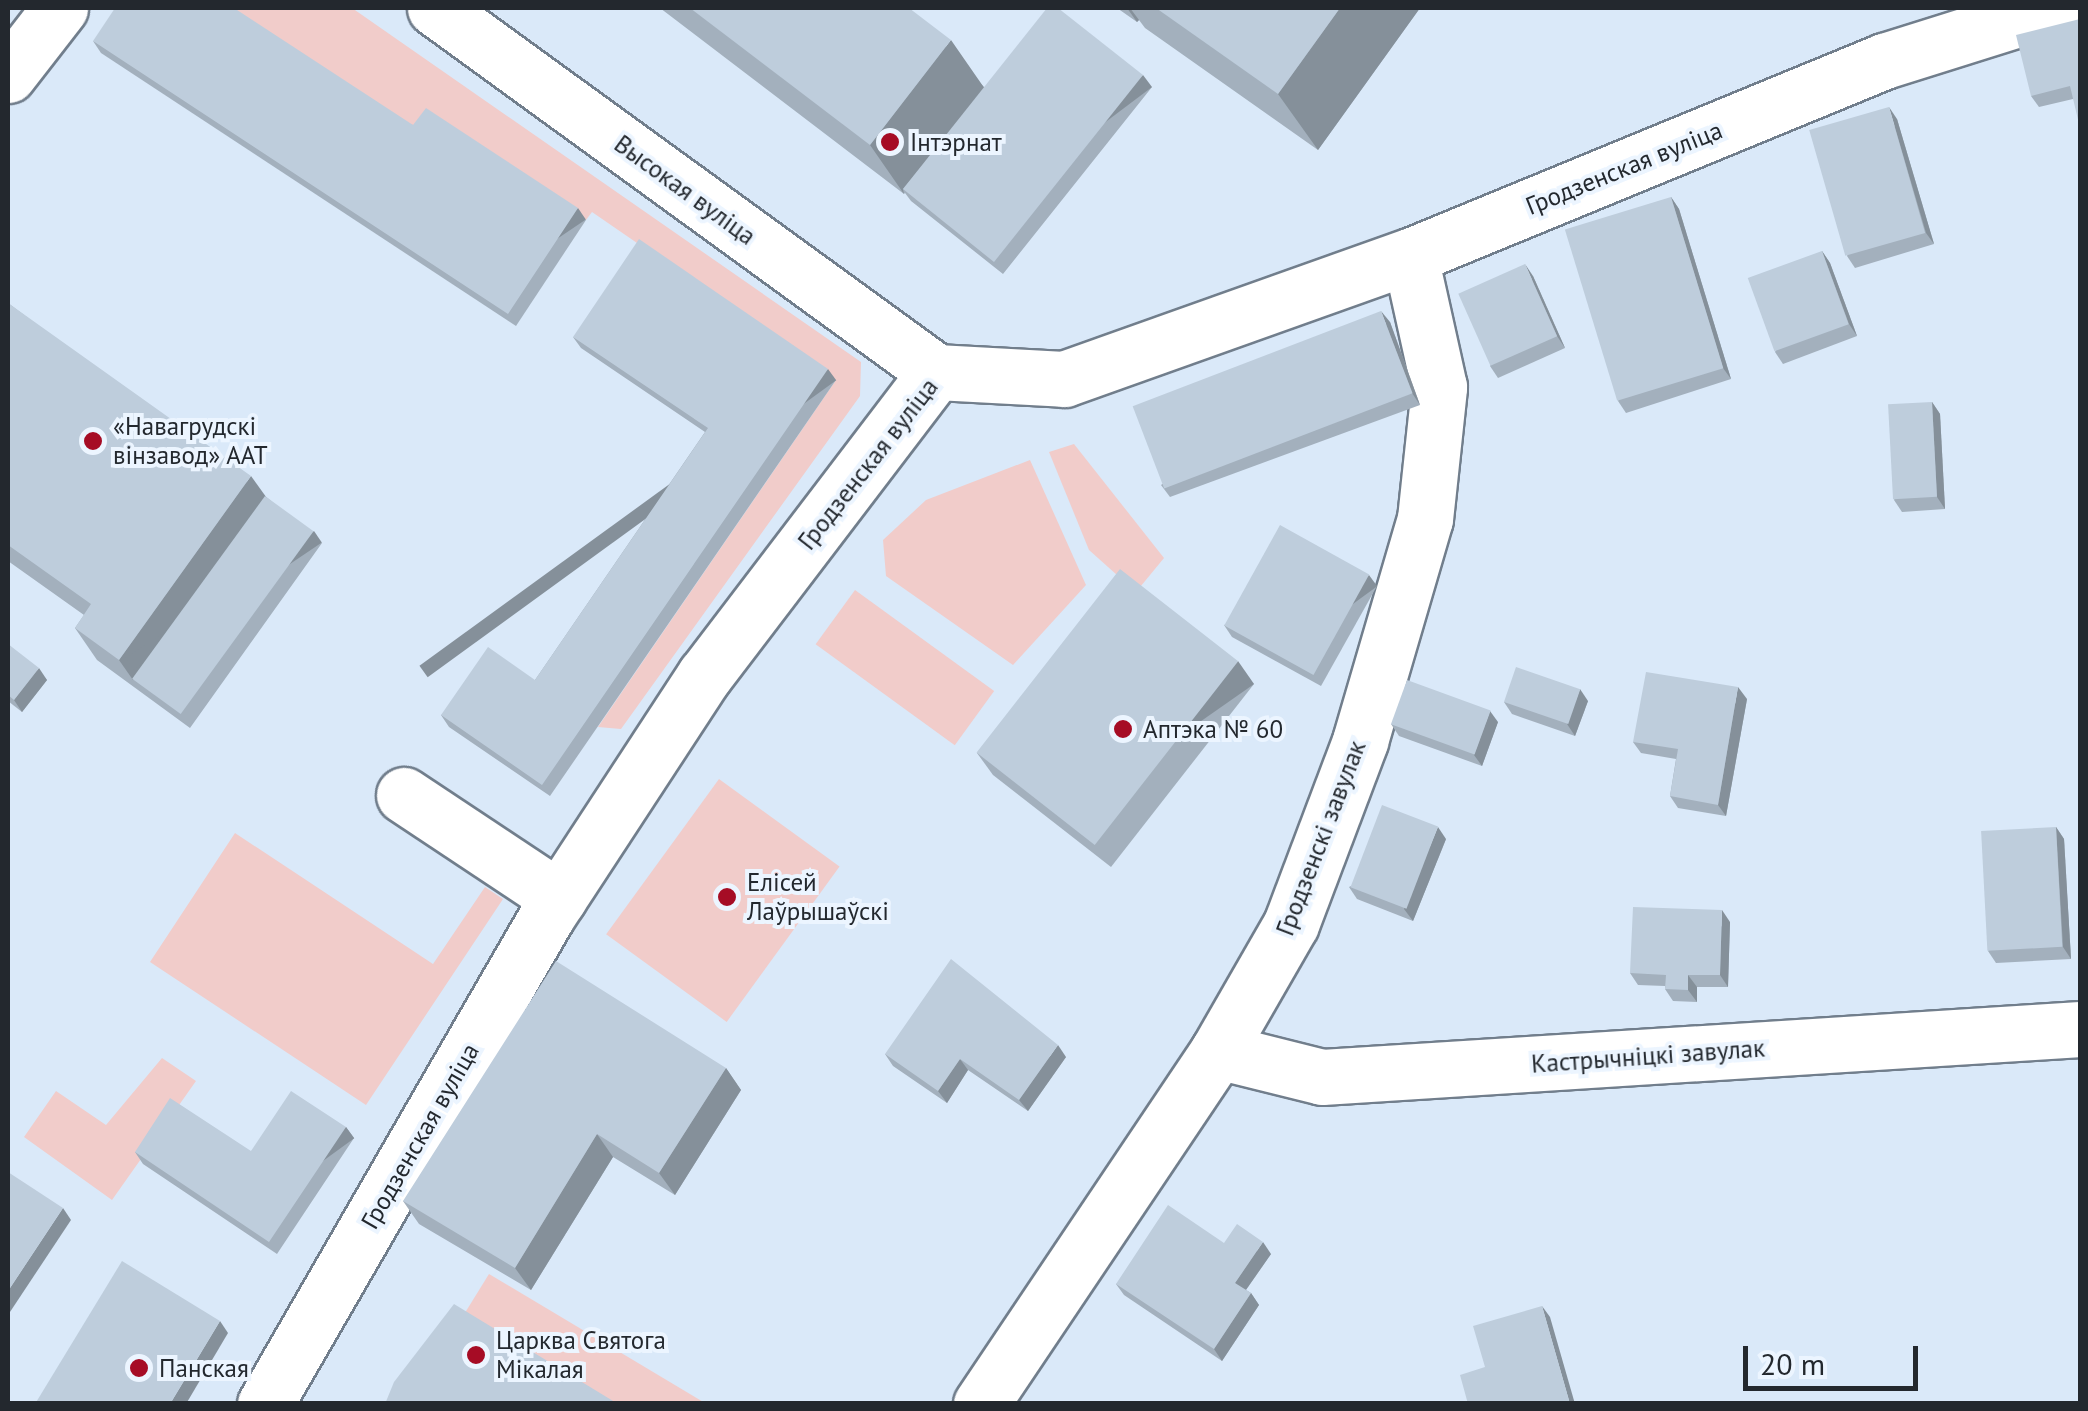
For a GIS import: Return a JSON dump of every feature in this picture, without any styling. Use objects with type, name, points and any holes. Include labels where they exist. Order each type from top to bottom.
[{"type":"street","points":[[8,75],[60,8]]},
{"type":"street","name":"Высокая вуліца","points":[[435,8],[936,372]]},
{"type":"street","name":"Гродзенская вуліца","points":[[266,1404],[559,898],[705,675],[936,372],[1064,379],[1410,256],[1884,61],[2053,8]]},
{"type":"street","name":"Гродзенскі завулак","points":[[980,1404],[1218,1051],[1291,924],[1360,741],[1424,519],[1440,387],[1410,256]]},
{"type":"street","points":[[404,795],[559,898]]},
{"type":"street","name":"Кастрычніцкі завулак","points":[[1218,1051],[1322,1076],[2080,1029]]},
{"type":"shaded area","points":[[224,8],[352,8],[861,362],[860,396],[621,729],[598,727],[836,380],[592,212],[586,220],[434,120],[422,137]]},
{"type":"shaded area","points":[[1074,444],[1164,558],[1136,592],[1089,550],[1049,452]]},
{"type":"shaded area","points":[[1030,460],[1086,585],[1013,665],[886,576],[883,540],[926,500]]},
{"type":"shaded area","points":[[855,590],[994,691],[955,745],[816,644]]},
{"type":"shaded area","points":[[719,779],[840,867],[727,1022],[606,934]]},
{"type":"shaded area","points":[[235,833],[433,964],[485,887],[503,899],[366,1105],[150,962]]},
{"type":"shaded area","points":[[162,1058],[196,1081],[112,1200],[24,1137],[56,1091],[106,1125]]},
{"type":"shaded area","points":[[489,1274],[705,1403],[607,1403],[463,1316]]},
{"type":"building","points":[[115,8],[234,8],[413,125],[426,108],[578,208],[508,314],[93,41]]},
{"type":"building","points":[[690,8],[909,8],[951,40],[870,145]]},
{"type":"building","points":[[1047,8],[1058,8],[1143,75],[994,262],[903,189]]},
{"type":"building","points":[[1156,8],[1340,8],[1278,94]]},
{"type":"building","points":[[2080,19],[2080,128],[2070,86],[2031,96],[2016,35]]},
{"type":"building","points":[[1889,107],[1925,233],[1845,256],[1809,130]]},
{"type":"building","points":[[1671,197],[1723,368],[1617,401],[1565,229]]},
{"type":"building","points":[[639,239],[828,369],[542,785],[441,715],[488,647],[535,680],[708,428],[573,337]]},
{"type":"building","points":[[1822,251],[1849,324],[1774,351],[1748,278]]},
{"type":"building","points":[[1525,264],[1557,336],[1490,366],[1458,294]]},
{"type":"building","name":"«Навагрудскі вінзавод» ААТ","points":[[8,303],[251,476],[119,660],[75,628],[91,604],[8,545]]},
{"type":"building","points":[[1381,311],[1413,393],[1164,488],[1133,406]]},
{"type":"building","points":[[1932,402],[1937,497],[1893,499],[1888,404]]},
{"type":"building","points":[[265,496],[314,531],[181,714],[132,679]]},
{"type":"building","points":[[1280,525],[1369,574],[1313,675],[1224,626]]},
{"type":"building","name":"Аптэка № 60","points":[[1120,569],[1238,661],[1095,845],[977,753]]},
{"type":"building","points":[[8,644],[39,668],[14,700],[8,695]]},
{"type":"building","points":[[1516,667],[1580,689],[1568,724],[1504,702]]},
{"type":"building","points":[[1646,672],[1738,687],[1718,805],[1670,796],[1678,749],[1633,742]]},
{"type":"building","points":[[1407,680],[1491,710],[1475,755],[1391,724]]},
{"type":"building","points":[[1382,805],[1438,827],[1406,909],[1350,887]]},
{"type":"building","points":[[2056,827],[2062,947],[1987,951],[1981,831]]},
{"type":"building","points":[[1633,907],[1722,910],[1720,975],[1688,975],[1688,990],[1665,989],[1666,975],[1630,973]]},
{"type":"building","points":[[951,959],[1058,1045],[1019,1100],[960,1059],[938,1091],[885,1054]]},
{"type":"building","points":[[556,961],[726,1068],[659,1173],[597,1134],[515,1268],[403,1201]]},
{"type":"building","points":[[291,1091],[346,1127],[269,1242],[135,1152],[170,1098],[251,1151]]},
{"type":"building","points":[[8,1172],[63,1208],[8,1291]]},
{"type":"building","points":[[1168,1205],[1224,1243],[1237,1224],[1263,1242],[1235,1283],[1251,1293],[1214,1349],[1116,1284]]},
{"type":"building","name":"Панская","points":[[122,1261],[220,1321],[170,1404],[35,1404]]},
{"type":"building","name":"Царква Святога Мікалая","points":[[454,1304],[618,1404],[385,1404],[394,1382]]},
{"type":"building","points":[[1542,1306],[1570,1404],[1468,1404],[1460,1375],[1485,1367],[1473,1326]]},
{"type":"place","name":"Інтэрнат","points":[[890,142]]},
{"type":"place","name":"«Навагрудскі вінзавод» ААТ","points":[[93,441]]},
{"type":"place","name":"Аптэка № 60","points":[[1123,729]]},
{"type":"place","name":"Елісей Лаўрышаўскі","points":[[727,897]]},
{"type":"place","name":"Царква Святога Мікалая","points":[[476,1355]]},
{"type":"place","name":"Панская","points":[[139,1368]]}]
